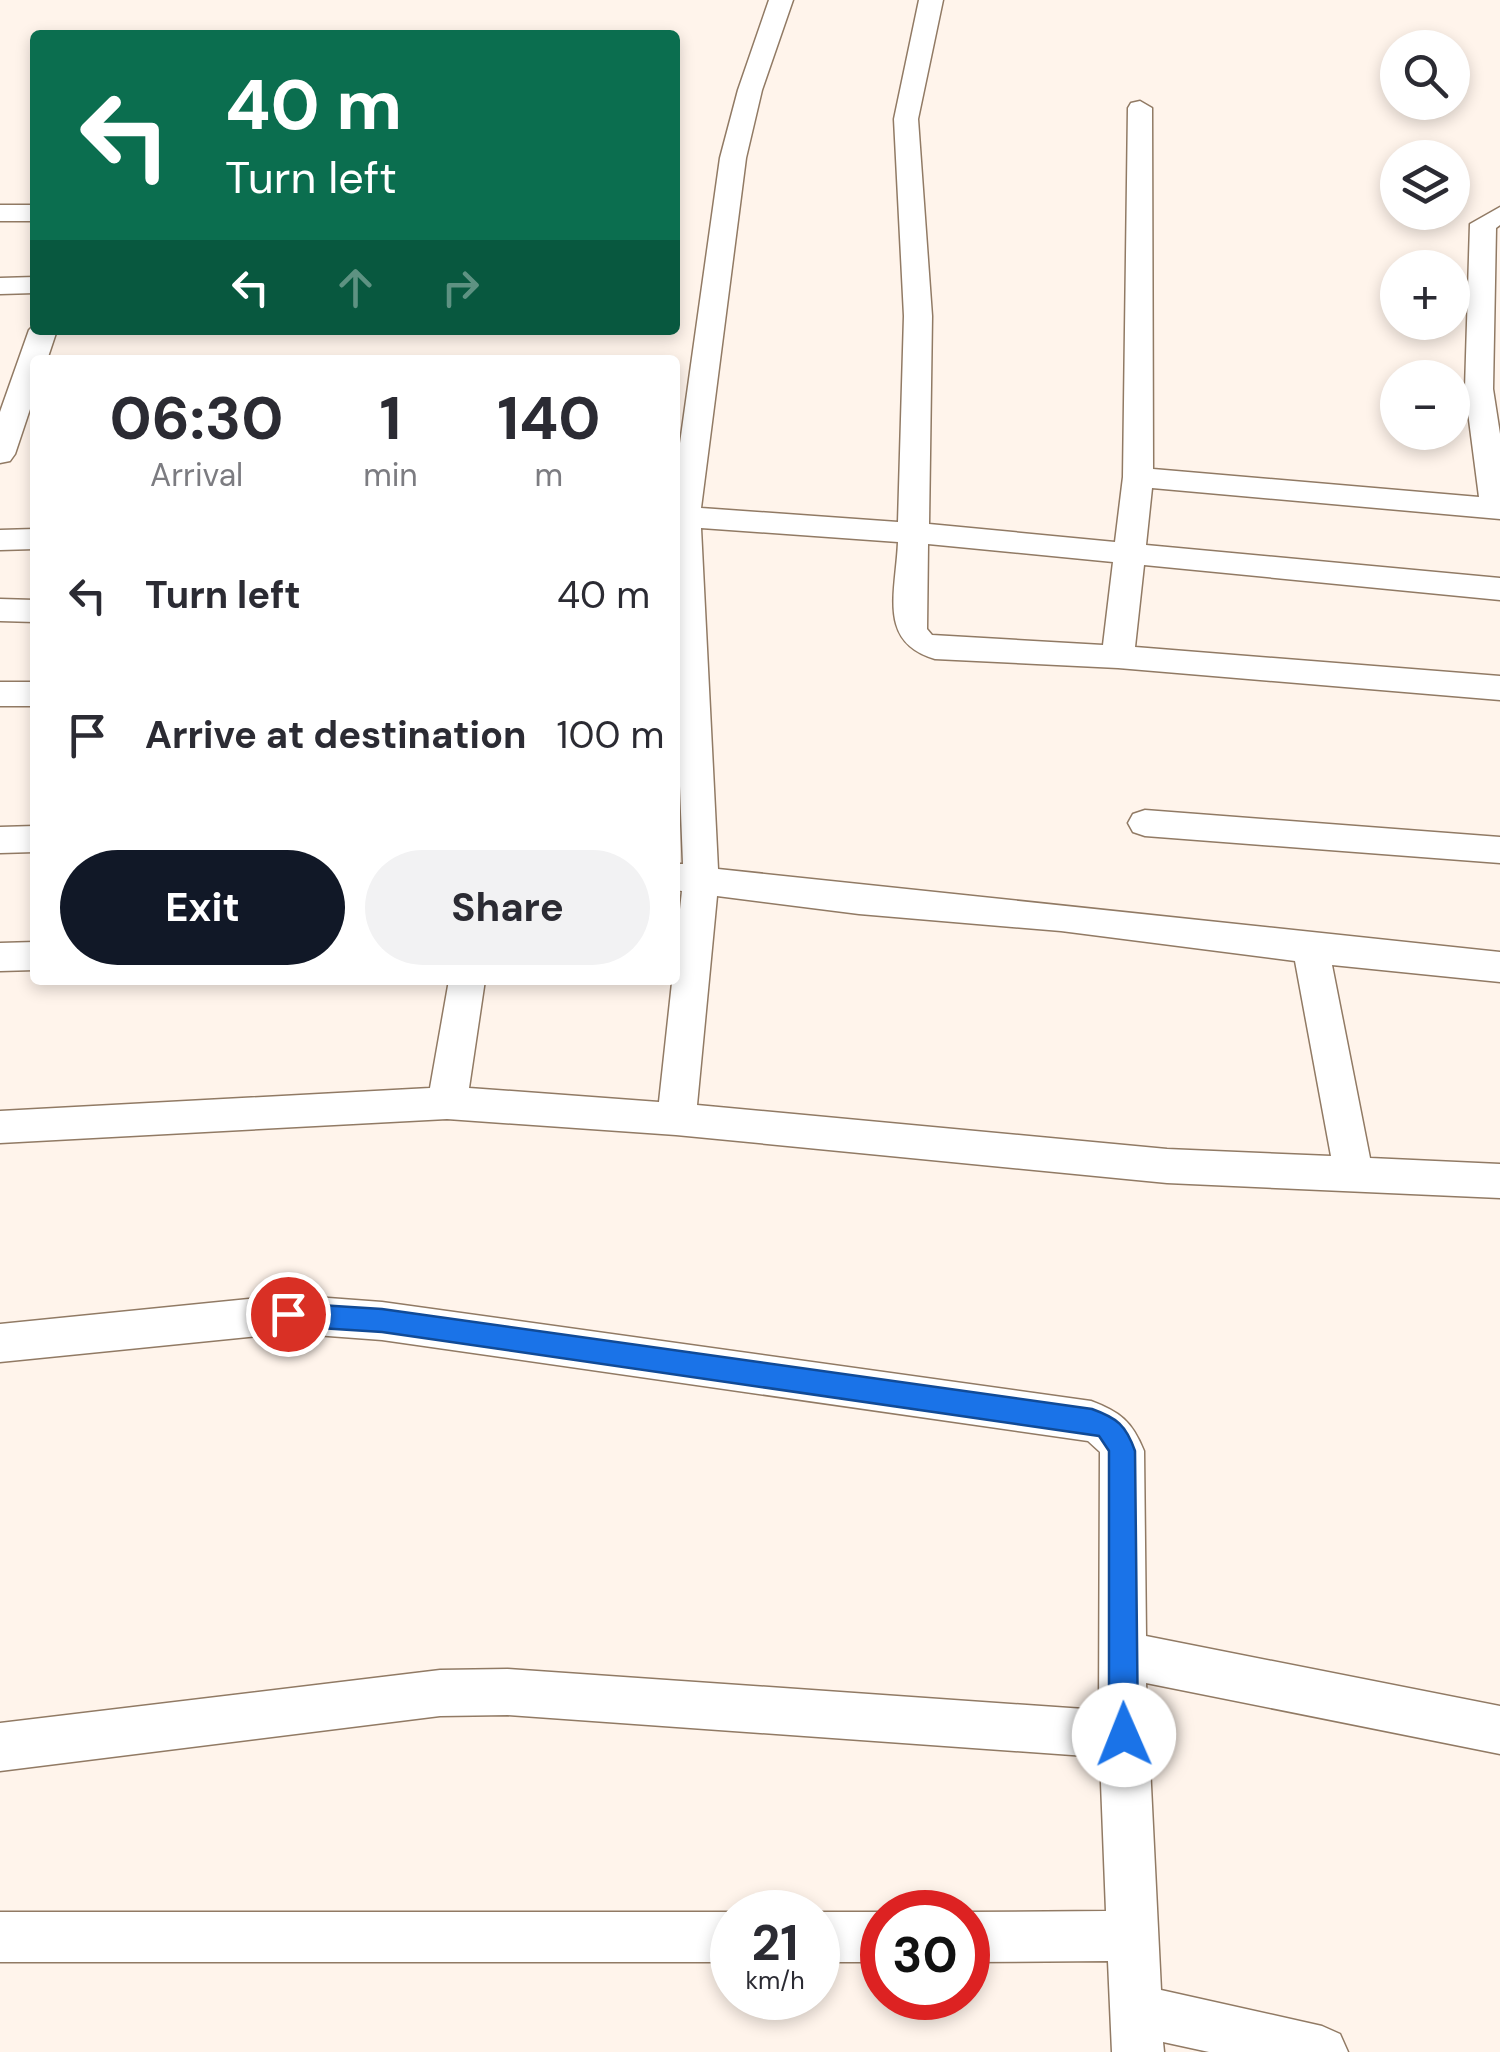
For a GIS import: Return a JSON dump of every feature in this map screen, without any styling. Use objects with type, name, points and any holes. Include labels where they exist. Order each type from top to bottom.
[{"type":"street","points":[[676,1119],[688,878],[680,516],[733,158],[750,90],[781,0]]},
{"type":"street","points":[[931,0],[906,119],[918,316],[912,632],[921,642],[935,648],[1118,657],[1500,688]]},
{"type":"street","points":[[1118,657],[1138,478],[1140,108]]},
{"type":"street","points":[[0,213],[30,213]]},
{"type":"street","points":[[1138,478],[1498,508],[1479,389],[1483,224],[1500,215]]},
{"type":"street","points":[[0,286],[30,285]]},
{"type":"street","points":[[0,454],[9,403],[30,358]]},
{"type":"street","points":[[680,516],[914,533],[1500,589]]},
{"type":"street","points":[[0,540],[30,540]]},
{"type":"street","points":[[0,610],[30,611]]},
{"type":"street","points":[[0,694],[30,694]]},
{"type":"street","points":[[1145,823],[1500,850]]},
{"type":"street","points":[[0,840],[30,839]]},
{"type":"street","points":[[688,878],[859,900],[1061,916],[1310,949],[1500,967]]},
{"type":"street","points":[[1310,949],[1354,1176]]},
{"type":"street","points":[[0,957],[30,956]]},
{"type":"street","points":[[447,1103],[466,985]]},
{"type":"street","points":[[0,1127],[447,1103],[676,1119],[1167,1166],[1500,1181]]},
{"type":"street","points":[[0,1342],[288,1314],[382,1321],[1092,1421],[1108,1427],[1117,1436],[1122,1451],[1124,1735],[1138,2031],[1322,2052]]},
{"type":"street","points":[[1122,1656],[1500,1730]]},
{"type":"street","points":[[0,1747],[440,1693],[508,1692],[1124,1735]]},
{"type":"street","points":[[990,1936],[1133,1936]]},
{"type":"street","points":[[0,1937],[710,1937]]},
{"type":"route","points":[[288,1314],[382,1321],[1092,1421],[1108,1427],[1117,1436],[1122,1451],[1124,1735]]}]
